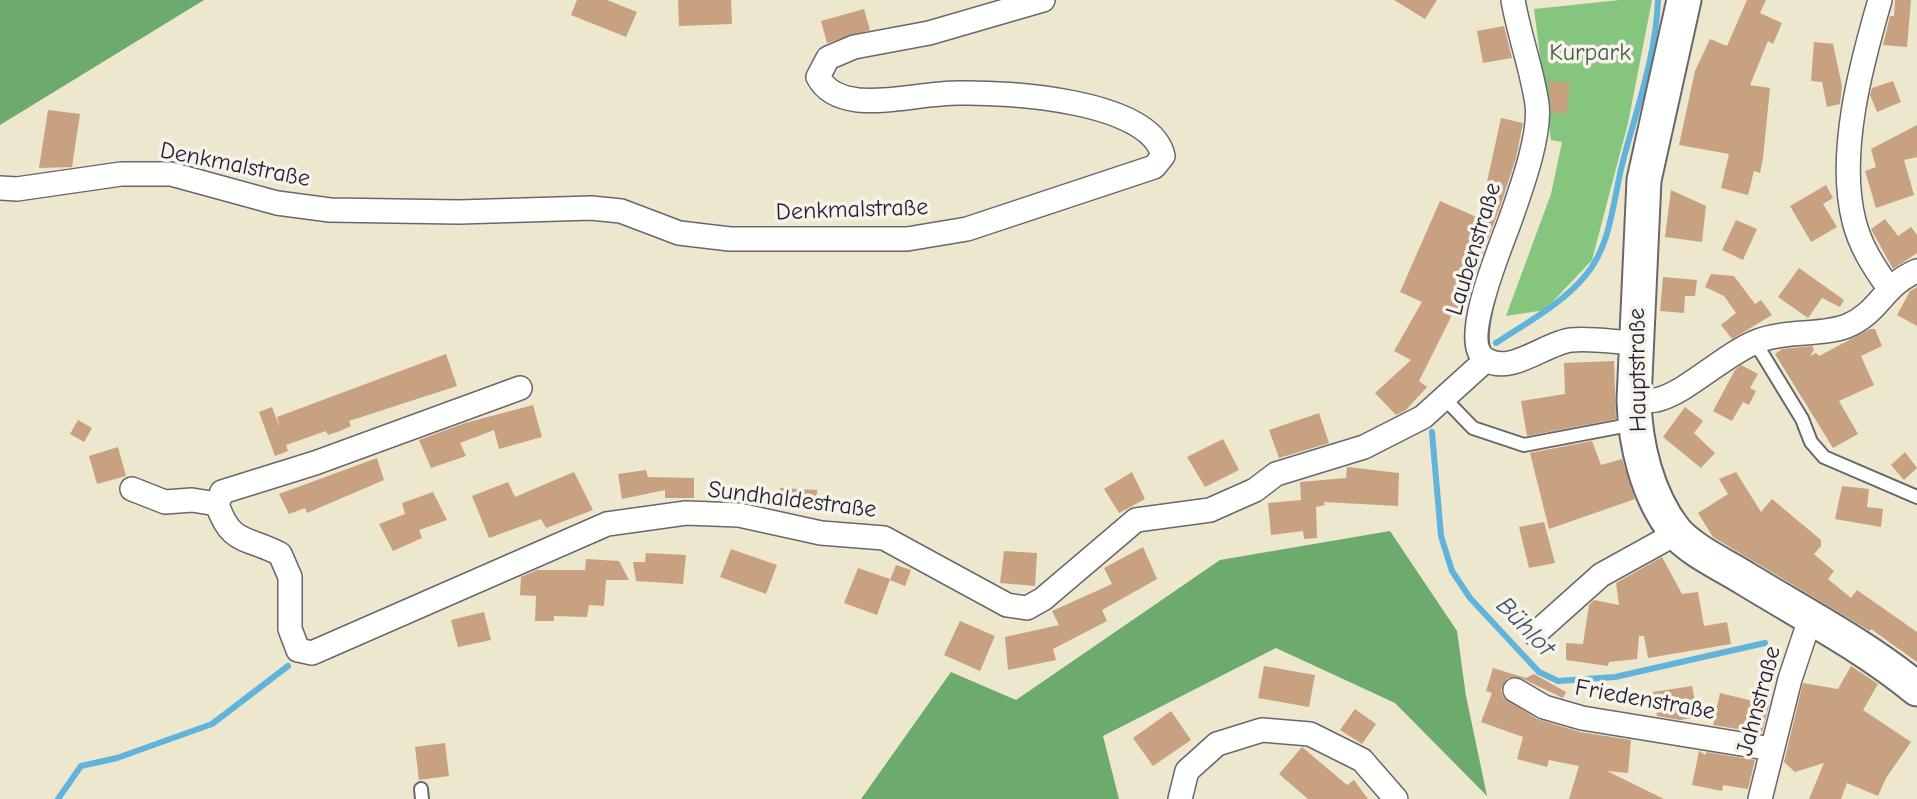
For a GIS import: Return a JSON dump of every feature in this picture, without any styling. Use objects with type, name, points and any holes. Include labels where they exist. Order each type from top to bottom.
[{"type":"main road","name":"Hauptstraße","points":[[1684,0],[1644,180],[1635,344],[1635,412],[1652,490],[1677,533],[1810,619],[1889,666],[1917,689]]},
{"type":"street","name":"Denkmalstraße","points":[[0,188],[17,189],[121,174],[171,174],[277,204],[330,210],[459,212],[591,208],[621,211],[679,233],[730,239],[907,239],[967,229],[1154,167],[1163,156],[1160,143],[1142,127],[1101,110],[1058,100],[972,93],[859,100],[839,96],[823,87],[818,77],[828,58],[855,47],[929,33],[1043,0]]},
{"type":"street","name":"Laubenstraße","points":[[1486,360],[1476,350],[1475,334],[1536,126],[1538,106],[1513,0]]},
{"type":"street","points":[[1880,0],[1854,95],[1850,170],[1854,220],[1867,256],[1888,287]]},
{"type":"street","points":[[1635,412],[1679,390],[1714,365],[1755,342],[1779,334],[1845,327],[1871,313],[1888,287],[1917,271]]},
{"type":"street","points":[[1486,360],[1508,363],[1571,340],[1635,344]]},
{"type":"street","name":"Sundhaldestraße","points":[[217,504],[225,528],[245,541],[280,554],[290,577],[290,629],[298,650],[312,653],[607,524],[687,513],[739,515],[821,533],[884,538],[1007,605],[1027,608],[1043,599],[1136,520],[1210,510],[1255,490],[1276,474],[1364,447],[1423,417],[1486,360]]},
{"type":"street","points":[[132,489],[165,502],[192,500],[217,504],[222,492],[236,485],[315,463],[520,388]]},
{"type":"street","points":[[1535,634],[1601,575],[1677,533]]},
{"type":"street","name":"Jahnstraße","points":[[1760,799],[1810,619]]},
{"type":"street","name":"Friedenstraße","points":[[1515,690],[1544,708],[1582,718],[1772,749]]},
{"type":"street","points":[[1180,799],[1187,771],[1217,744],[1262,730],[1310,734],[1362,760],[1396,799]]},
{"type":"lane","points":[[1755,342],[1802,419],[1811,442],[1824,457],[1917,497]]},
{"type":"lane","points":[[1445,399],[1473,428],[1524,445],[1635,412]]},
{"type":"green space","points":[[0,0],[204,0],[0,125]]},
{"type":"green space","name":"Kurpark","points":[[1620,0],[1652,0],[1628,123],[1592,260],[1545,310],[1506,316],[1551,194],[1562,142],[1551,140],[1534,9]]},
{"type":"green space","points":[[1390,531],[1457,631],[1466,696],[1487,796],[1395,703],[1276,648],[1103,736],[1119,799],[861,799],[951,672],[1016,700],[1220,560]]},
{"type":"building","points":[[577,0],[607,0],[637,12],[626,37],[571,15]]},
{"type":"building","points":[[678,0],[731,0],[732,24],[679,26]]},
{"type":"building","points":[[1394,0],[1437,0],[1425,19]]},
{"type":"building","points":[[1747,0],[1766,0],[1760,13],[1782,23],[1773,44],[1768,41],[1750,85],[1770,88],[1760,173],[1754,171],[1748,195],[1721,188],[1729,154],[1679,145],[1695,71],[1710,39],[1727,46]]},
{"type":"building","points":[[1895,0],[1911,0],[1907,47],[1883,45],[1890,16],[1894,16]]},
{"type":"building","points":[[864,9],[870,30],[827,43],[821,21]]},
{"type":"building","points":[[1504,26],[1512,58],[1483,63],[1477,31]]},
{"type":"building","points":[[1814,42],[1833,44],[1842,86],[1840,104],[1827,107],[1822,82],[1811,81]]},
{"type":"building","points":[[1549,81],[1570,83],[1567,114],[1551,112]]},
{"type":"building","points":[[1893,81],[1901,102],[1877,112],[1870,95],[1872,88]]},
{"type":"building","points":[[48,110],[80,114],[72,167],[39,168]]},
{"type":"building","points":[[1501,118],[1523,123],[1516,158],[1498,213],[1458,317],[1452,315],[1419,381],[1427,387],[1406,410],[1396,415],[1375,393],[1411,360],[1394,351],[1422,302],[1400,292],[1440,201],[1479,218]]},
{"type":"building","points":[[1917,125],[1917,157],[1904,160],[1914,195],[1876,208],[1865,171],[1876,167],[1871,149]]},
{"type":"building","points":[[1826,185],[1833,198],[1823,204],[1837,227],[1811,242],[1790,206]]},
{"type":"building","points":[[1671,190],[1706,206],[1702,242],[1665,237]]},
{"type":"building","points":[[1885,219],[1898,236],[1911,227],[1917,235],[1917,253],[1893,269],[1871,229]]},
{"type":"building","points":[[1736,220],[1757,229],[1743,260],[1722,250]]},
{"type":"building","points":[[1799,268],[1844,300],[1840,307],[1822,298],[1808,318],[1778,297]]},
{"type":"building","points":[[1711,274],[1734,276],[1755,304],[1761,300],[1772,315],[1732,339],[1721,325],[1736,313],[1724,296],[1705,287]]},
{"type":"building","points":[[1663,277],[1697,280],[1695,296],[1685,296],[1684,313],[1660,311]]},
{"type":"building","points":[[1917,287],[1917,326],[1897,315],[1910,291]]},
{"type":"building","points":[[1870,329],[1875,329],[1882,346],[1861,356],[1874,385],[1839,401],[1858,434],[1833,448],[1775,354],[1782,349],[1812,346],[1814,350],[1810,356],[1816,353],[1819,356]]},
{"type":"building","points":[[446,354],[457,386],[349,421],[351,426],[340,431],[328,435],[326,431],[286,445],[288,451],[275,456],[259,412],[272,407],[280,428],[277,417]]},
{"type":"building","points":[[1614,361],[1616,419],[1527,436],[1521,401],[1565,394],[1564,363]]},
{"type":"building","points":[[1741,365],[1758,374],[1750,388],[1756,391],[1749,405],[1743,402],[1732,421],[1713,411],[1735,370]]},
{"type":"building","points":[[533,405],[542,437],[499,449],[494,430],[460,443],[466,456],[431,468],[419,440],[465,423]]},
{"type":"building","points":[[1685,407],[1703,421],[1694,433],[1715,453],[1701,468],[1663,437]]},
{"type":"building","points":[[1319,413],[1329,443],[1279,458],[1269,430]]},
{"type":"building","points":[[78,420],[92,428],[84,442],[70,434]]},
{"type":"building","points":[[1223,439],[1239,470],[1205,487],[1187,457]]},
{"type":"building","points":[[1592,441],[1601,465],[1622,459],[1635,499],[1549,529],[1530,453]]},
{"type":"building","points":[[118,447],[126,476],[97,484],[89,456]]},
{"type":"building","points":[[1905,452],[1917,468],[1904,480],[1891,465]]},
{"type":"building","points":[[377,458],[384,480],[307,513],[305,508],[289,514],[279,494]]},
{"type":"building","points":[[1347,467],[1399,473],[1398,506],[1324,502],[1325,505],[1316,507],[1317,538],[1304,539],[1303,531],[1271,535],[1268,503],[1301,500],[1300,482],[1346,478]]},
{"type":"building","points":[[646,470],[648,477],[694,478],[694,498],[665,498],[665,490],[622,499],[618,474]]},
{"type":"building","points":[[574,472],[593,510],[546,528],[541,519],[489,538],[472,496],[508,482],[515,497]]},
{"type":"building","points":[[1132,472],[1145,499],[1119,513],[1104,489]]},
{"type":"building","points":[[1736,472],[1761,512],[1772,499],[1821,540],[1821,546],[1814,554],[1834,571],[1828,579],[1851,598],[1857,590],[1917,632],[1917,662],[1871,629],[1870,631],[1713,537],[1698,513],[1728,494],[1719,479]]},
{"type":"building","points":[[1842,486],[1869,489],[1867,507],[1883,509],[1881,527],[1835,519]]},
{"type":"building","points":[[780,488],[817,490],[816,510],[779,508]]},
{"type":"building","points":[[433,492],[447,520],[419,530],[422,538],[393,551],[379,524],[405,514],[402,503]]},
{"type":"building","points":[[1544,522],[1555,563],[1529,568],[1519,527]]},
{"type":"building","points":[[1143,547],[1157,579],[1102,610],[1107,621],[1053,649],[1056,660],[1008,670],[1005,637],[1059,625],[1052,611],[1112,584],[1104,568]]},
{"type":"building","points":[[731,549],[777,565],[766,594],[720,577]]},
{"type":"building","points":[[1004,551],[1037,553],[1035,586],[1000,583]]},
{"type":"building","points":[[646,553],[686,555],[683,584],[636,581],[633,562],[645,562]]},
{"type":"building","points":[[1662,557],[1682,594],[1698,592],[1704,626],[1727,622],[1731,644],[1648,658],[1644,636],[1639,636],[1637,659],[1609,662],[1608,666],[1566,660],[1566,643],[1583,644],[1589,605],[1594,600],[1619,605],[1616,583]]},
{"type":"building","points":[[586,559],[619,561],[629,580],[606,580],[604,606],[589,605],[587,617],[554,616],[554,621],[535,621],[536,596],[520,595],[521,577],[537,570],[585,570]]},
{"type":"building","points":[[896,565],[911,570],[905,586],[890,580]]},
{"type":"building","points":[[858,568],[890,579],[877,615],[844,603]]},
{"type":"building","points":[[484,612],[491,640],[458,647],[451,620]]},
{"type":"building","points":[[960,621],[995,636],[980,671],[944,655]]},
{"type":"building","points":[[1264,666],[1315,675],[1309,707],[1258,698]]},
{"type":"building","points":[[1851,666],[1878,684],[1863,710],[1911,742],[1886,778],[1878,796],[1847,783],[1841,799],[1809,799],[1824,763],[1795,772],[1784,762],[1803,683],[1838,689]]},
{"type":"building","points":[[1493,668],[1526,678],[1534,674],[1566,692],[1563,698],[1521,678],[1508,678],[1501,689],[1503,697],[1537,719],[1580,732],[1631,740],[1628,773],[1607,771],[1664,799],[1569,799],[1579,766],[1549,760],[1547,767],[1517,759],[1523,737],[1481,722],[1492,693],[1486,691]]},
{"type":"building","points":[[1692,686],[1698,717],[1680,720],[1657,716],[1653,692]]},
{"type":"building","points":[[1720,693],[1769,705],[1762,733],[1713,725]]},
{"type":"building","points":[[1355,709],[1376,724],[1362,744],[1340,730]]},
{"type":"building","points":[[1171,711],[1191,740],[1153,766],[1133,738]]},
{"type":"building","points":[[445,743],[449,776],[419,780],[415,747]]},
{"type":"building","points":[[1302,747],[1347,785],[1354,780],[1368,799],[1308,799],[1279,774]]},
{"type":"building","points":[[1699,751],[1706,755],[1706,752],[1755,760],[1748,789],[1723,785],[1722,791],[1692,785]]},
{"type":"waterway","name":"Bühlot","points":[[1496,343],[1566,295],[1585,276],[1601,250],[1650,61],[1658,0]]},
{"type":"waterway","name":"Bühlot","points":[[1432,432],[1441,536],[1452,571],[1470,598],[1539,672],[1558,681],[1615,677],[1765,643]]},
{"type":"waterway","points":[[58,799],[81,766],[117,758],[212,724],[288,666]]}]
